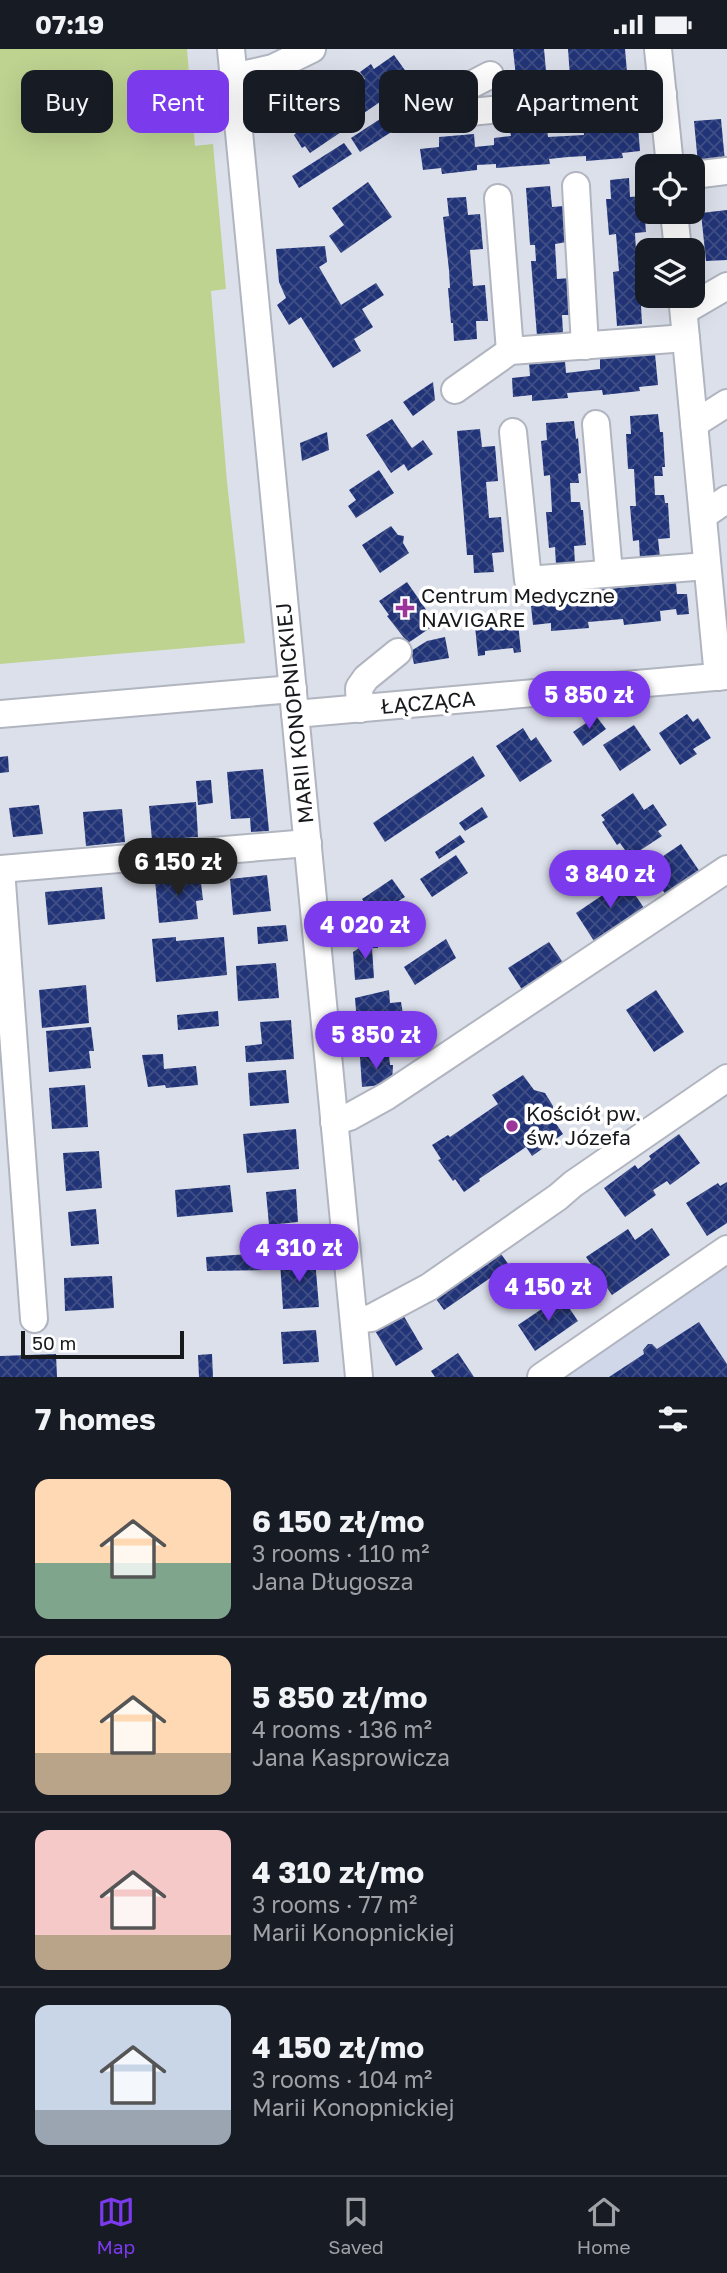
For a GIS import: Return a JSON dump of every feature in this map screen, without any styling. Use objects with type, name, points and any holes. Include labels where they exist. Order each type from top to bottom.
[{"type":"street","name":"MARII KONOPNICKIEJ","points":[[231,49],[359,1377]]},
{"type":"street","points":[[233,77],[273,68],[312,49]]},
{"type":"street","points":[[658,49],[660,70]]},
{"type":"street","points":[[490,75],[442,100],[438,115],[492,110]]},
{"type":"street","points":[[663,94],[669,154]]},
{"type":"street","points":[[705,174],[727,171]]},
{"type":"street","points":[[576,187],[585,346]]},
{"type":"street","points":[[498,198],[510,351]]},
{"type":"street","points":[[705,294],[727,286]]},
{"type":"street","points":[[683,308],[707,566],[722,677]]},
{"type":"street","points":[[455,390],[510,351],[686,338]]},
{"type":"street","points":[[694,425],[727,403]]},
{"type":"street","points":[[597,424],[609,573]]},
{"type":"street","points":[[513,432],[528,580],[707,566]]},
{"type":"street","points":[[703,516],[727,499]]},
{"type":"street","points":[[360,709],[359,688],[366,678],[398,652]]},
{"type":"street","name":"ŁĄCZĄCA","points":[[0,714],[294,702],[360,709],[722,677]]},
{"type":"street","points":[[34,1319],[0,869],[308,843]]},
{"type":"street","points":[[334,1122],[349,1117],[387,1096],[727,869]]},
{"type":"street","points":[[354,1320],[371,1318],[429,1287],[727,1078]]},
{"type":"street","points":[[541,1377],[727,1249]]},
{"type":"shaded area","points":[[727,1258],[727,1377],[554,1377]]},
{"type":"green space","points":[[0,49],[187,49],[189,70],[127,70],[127,133],[194,133],[195,146],[213,144],[226,289],[211,291],[227,482],[245,643],[0,664]]},
{"type":"building","points":[[513,49],[544,49],[546,70],[515,70]]},
{"type":"building","points":[[568,49],[625,49],[627,70],[570,70]]},
{"type":"building","points":[[394,55],[405,70],[379,70],[379,103],[365,112],[365,70],[363,70],[371,64],[374,69]]},
{"type":"building","points":[[721,119],[725,162],[705,163],[705,154],[697,154],[694,121]]},
{"type":"building","points":[[379,120],[379,133],[390,133],[360,152],[351,138],[359,133],[365,133],[365,129]]},
{"type":"building","points":[[340,133],[310,153],[305,146],[302,148],[294,135]]},
{"type":"building","points":[[510,133],[548,133],[548,137],[639,133],[640,151],[622,153],[623,158],[586,161],[586,156],[568,157],[549,159],[550,164],[496,168],[496,164],[477,165],[477,170],[442,174],[441,168],[423,170],[420,149],[439,147],[439,137],[474,134],[475,147],[494,145],[494,138],[511,136]]},
{"type":"building","points":[[344,143],[352,154],[299,188],[292,176]]},
{"type":"building","points":[[629,178],[630,197],[635,197],[635,224],[645,224],[646,232],[635,233],[635,308],[641,308],[642,324],[617,326],[613,272],[619,271],[616,234],[609,235],[606,199],[611,199],[610,180]]},
{"type":"building","points":[[368,182],[392,217],[341,253],[329,236],[344,225],[332,208]]},
{"type":"building","points":[[550,186],[552,207],[564,206],[567,242],[555,244],[557,279],[570,278],[573,315],[562,315],[563,333],[537,336],[531,261],[536,261],[535,245],[530,245],[526,188]]},
{"type":"building","points":[[466,197],[468,215],[480,214],[483,249],[470,250],[473,286],[485,285],[488,321],[476,321],[477,339],[454,341],[443,217],[449,216],[447,198]]},
{"type":"building","points":[[727,210],[727,260],[706,261],[702,224],[705,224],[705,213]]},
{"type":"building","points":[[325,246],[327,262],[319,267],[341,305],[376,283],[384,295],[362,309],[373,327],[354,339],[361,351],[333,368],[301,317],[289,325],[277,305],[286,298],[279,282],[276,249]]},
{"type":"building","points":[[655,354],[658,385],[639,387],[640,391],[603,395],[602,390],[567,393],[568,398],[532,401],[532,395],[513,397],[512,378],[530,376],[529,363],[565,361],[566,373],[600,369],[600,358]]},
{"type":"building","points":[[433,382],[435,400],[413,416],[403,402]]},
{"type":"building","points":[[658,414],[660,432],[663,432],[665,467],[662,467],[663,476],[654,476],[655,495],[664,495],[665,503],[668,503],[670,538],[658,539],[660,557],[640,559],[639,540],[633,541],[630,506],[636,506],[634,469],[628,469],[626,434],[631,434],[630,416]]},
{"type":"building","points":[[392,419],[412,448],[423,440],[433,454],[408,471],[404,464],[391,473],[366,435]]},
{"type":"building","points":[[574,421],[581,473],[578,474],[579,483],[570,483],[571,502],[580,502],[583,510],[586,545],[574,546],[575,564],[556,565],[555,547],[549,548],[546,512],[552,512],[550,475],[544,476],[541,441],[547,440],[546,423]]},
{"type":"building","points":[[480,429],[482,447],[495,446],[498,481],[486,482],[489,518],[501,517],[504,552],[492,553],[494,572],[474,573],[473,555],[467,555],[457,431]]},
{"type":"building","points":[[327,432],[329,450],[302,461],[300,443]]},
{"type":"building","points":[[379,470],[394,493],[356,518],[348,506],[356,500],[349,490]]},
{"type":"building","points":[[391,526],[398,535],[404,536],[403,543],[409,553],[380,573],[362,545]]},
{"type":"building","name":"Centrum Medyczne NAVIGARE","points":[[407,582],[436,624],[408,643],[379,601]]},
{"type":"building","points":[[676,583],[677,594],[687,594],[689,614],[677,615],[676,609],[660,611],[661,621],[624,625],[623,619],[588,622],[589,628],[551,631],[551,623],[533,625],[531,606],[549,604],[549,594]]},
{"type":"building","points":[[506,617],[506,624],[518,622],[521,652],[514,653],[513,648],[485,651],[485,655],[478,656],[475,626],[487,625],[486,619]]},
{"type":"building","points":[[445,637],[449,658],[414,664],[411,651],[427,641]]},
{"type":"building","points":[[687,714],[693,722],[698,718],[711,738],[693,749],[697,754],[680,765],[659,733]]},
{"type":"building","points":[[596,716],[606,729],[583,746],[573,732]]},
{"type":"building","points":[[634,725],[651,750],[620,771],[603,745]]},
{"type":"building","points":[[523,728],[531,741],[536,737],[552,761],[520,782],[496,746]]},
{"type":"building","points":[[8,756],[9,772],[0,773],[0,757]]},
{"type":"building","points":[[473,756],[485,776],[385,842],[373,823]]},
{"type":"building","points":[[263,769],[269,831],[251,832],[250,818],[231,819],[227,772]]},
{"type":"building","points":[[211,780],[213,803],[198,805],[196,781]]},
{"type":"building","points":[[633,793],[644,810],[653,804],[667,825],[658,831],[662,836],[630,857],[620,843],[617,845],[602,822],[605,820],[601,815]]},
{"type":"building","points":[[196,802],[198,837],[152,840],[149,806]]},
{"type":"building","points":[[39,805],[43,834],[13,837],[9,808]]},
{"type":"building","points":[[482,807],[488,817],[465,831],[459,823]]},
{"type":"building","points":[[122,809],[125,842],[86,846],[83,812]]},
{"type":"building","points":[[460,835],[465,842],[439,859],[435,852]]},
{"type":"building","points":[[681,844],[700,872],[666,895],[647,867]]},
{"type":"building","points":[[456,855],[468,873],[432,897],[420,879]]},
{"type":"building","points":[[200,875],[203,900],[196,901],[198,919],[159,923],[155,880]]},
{"type":"building","points":[[267,875],[271,911],[233,915],[230,879]]},
{"type":"building","points":[[392,879],[405,897],[392,905],[394,912],[378,923],[362,899]]},
{"type":"building","points":[[625,880],[644,908],[594,941],[576,913]]},
{"type":"building","points":[[102,887],[105,919],[48,925],[45,892]]},
{"type":"building","points":[[286,925],[288,941],[258,944],[257,927]]},
{"type":"building","points":[[176,937],[176,941],[224,937],[227,975],[156,982],[152,939]]},
{"type":"building","points":[[377,937],[378,948],[372,948],[374,978],[355,980],[353,952]]},
{"type":"building","points":[[446,939],[456,958],[415,985],[404,967]]},
{"type":"building","points":[[549,942],[564,964],[523,991],[508,968]]},
{"type":"building","points":[[276,963],[279,998],[238,1001],[236,966]]},
{"type":"building","points":[[86,985],[89,1023],[42,1028],[39,990]]},
{"type":"building","points":[[389,990],[390,1003],[401,1002],[403,1014],[392,1015],[392,1027],[358,1035],[355,998]]},
{"type":"building","points":[[656,990],[684,1032],[654,1052],[626,1010]]},
{"type":"building","points":[[218,1011],[219,1026],[178,1030],[177,1015]]},
{"type":"building","points":[[291,1020],[294,1059],[246,1062],[245,1046],[262,1044],[260,1022]]},
{"type":"building","points":[[91,1027],[94,1051],[89,1051],[91,1068],[49,1072],[46,1031]]},
{"type":"building","points":[[163,1054],[164,1069],[196,1066],[198,1085],[148,1087],[142,1055]]},
{"type":"building","points":[[389,1055],[390,1065],[393,1065],[392,1084],[362,1087],[360,1057]]},
{"type":"building","points":[[286,1070],[289,1103],[250,1106],[248,1073]]},
{"type":"building","name":"Kościół pw. św. Józefa","points":[[523,1075],[534,1090],[545,1093],[553,1106],[553,1119],[563,1134],[532,1156],[526,1147],[464,1192],[438,1160],[441,1159],[432,1145],[448,1135],[450,1137],[498,1104],[492,1095]]},
{"type":"building","points":[[85,1085],[88,1127],[52,1129],[49,1088]]},
{"type":"building","points":[[296,1129],[299,1169],[247,1173],[243,1134]]},
{"type":"building","points":[[679,1134],[700,1163],[670,1185],[667,1181],[653,1190],[656,1195],[625,1217],[604,1188],[635,1165],[638,1169],[651,1159],[649,1156]]},
{"type":"building","points":[[99,1151],[102,1188],[66,1191],[63,1153]]},
{"type":"building","points":[[727,1182],[727,1223],[707,1236],[686,1203],[718,1183],[720,1186]]},
{"type":"building","points":[[230,1185],[233,1212],[177,1217],[175,1190]]},
{"type":"building","points":[[296,1189],[298,1222],[269,1225],[266,1192]]},
{"type":"building","points":[[96,1209],[99,1244],[71,1246],[68,1212]]},
{"type":"building","points":[[652,1228],[670,1255],[612,1295],[586,1257],[628,1229],[635,1240]]},
{"type":"building","points":[[496,1247],[509,1265],[444,1310],[431,1292]]},
{"type":"building","points":[[263,1253],[264,1270],[207,1271],[206,1257]]},
{"type":"building","points":[[315,1259],[319,1307],[283,1309],[280,1261]]},
{"type":"building","points":[[112,1276],[114,1308],[65,1311],[64,1278]]},
{"type":"building","points":[[561,1296],[578,1321],[535,1351],[518,1325]]},
{"type":"building","points":[[402,1313],[423,1349],[396,1366],[374,1329]]},
{"type":"building","points":[[699,1322],[727,1364],[727,1377],[609,1377],[644,1354],[643,1350],[648,1344],[657,1349]]},
{"type":"building","points":[[316,1330],[319,1362],[283,1364],[281,1332]]},
{"type":"building","points":[[458,1353],[474,1377],[435,1377],[431,1371]]},
{"type":"building","points":[[56,1354],[57,1377],[0,1377],[0,1356]]},
{"type":"building","points":[[212,1354],[213,1377],[199,1377],[198,1355]]},
{"type":"place","name":"Centrum Medyczne NAVIGARE","points":[[405,608]]},
{"type":"place","name":"Kościół pw. św. Józefa","points":[[512,1126]]}]
